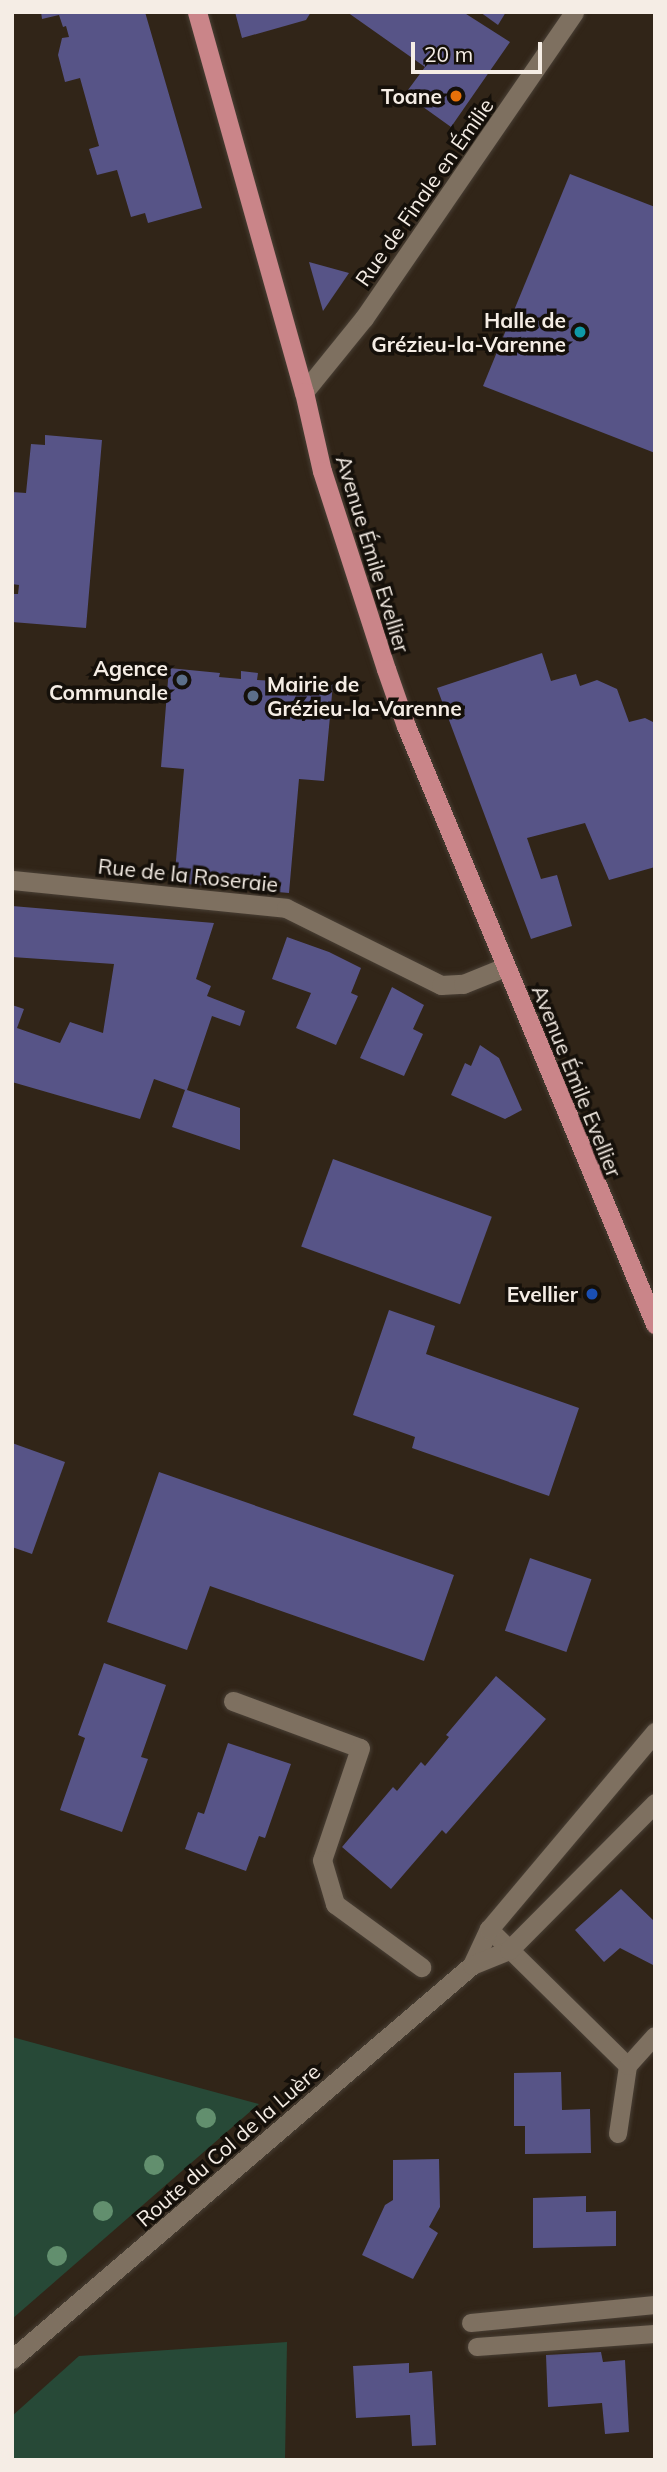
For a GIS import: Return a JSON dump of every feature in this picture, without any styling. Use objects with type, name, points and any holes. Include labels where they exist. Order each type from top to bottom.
[{"type":"main road","name":"Avenue Émile Evellier","points":[[197,12],[304,392],[322,471],[398,703],[655,1324]]},
{"type":"street","name":"Rue de Finale en Émilie","points":[[304,392],[365,318],[575,12]]},
{"type":"street","name":"Rue de la Roseraie","points":[[12,880],[286,908],[441,985],[463,984],[505,967]]},
{"type":"street","points":[[233,1701],[359,1748],[322,1860],[335,1904],[421,1967]]},
{"type":"street","name":"Route du Col de la Luère","points":[[472,1965],[489,1929],[655,1732]]},
{"type":"street","name":"Route du Col de la Luère","points":[[12,2359],[472,1965],[509,1950],[655,1803]]},
{"type":"lane","points":[[489,1929],[628,2067]]},
{"type":"lane","points":[[618,2134],[628,2067],[655,2036]]},
{"type":"lane","points":[[471,2323],[655,2305]]},
{"type":"lane","points":[[477,2347],[655,2334]]},
{"type":"green space","points":[[12,2037],[259,2104],[12,2319]]},
{"type":"green space","points":[[287,2342],[285,2460],[12,2460],[12,2416],[79,2356]]},
{"type":"building","points":[[41,12],[145,12],[202,208],[148,223],[145,213],[131,217],[117,170],[97,175],[89,149],[99,146],[80,78],[65,82],[58,55],[62,38],[69,37],[66,26],[63,27],[59,15],[42,19]]},
{"type":"building","points":[[235,12],[311,12],[306,20],[242,38]]},
{"type":"building","points":[[347,12],[463,12],[510,42],[451,127],[405,94],[425,67]]},
{"type":"building","points":[[480,12],[506,12],[498,25]]},
{"type":"building","name":"Halle de Grézieu-la-Varenne","points":[[570,174],[655,207],[655,453],[483,386]]},
{"type":"building","points":[[309,262],[349,273],[323,311]]},
{"type":"building","points":[[45,435],[102,440],[86,628],[12,622],[12,594],[18,594],[19,585],[12,584],[12,492],[26,493],[31,444],[45,445]]},
{"type":"building","points":[[542,653],[551,681],[576,674],[580,686],[597,680],[617,689],[629,722],[645,718],[655,723],[655,867],[609,880],[585,823],[527,838],[541,879],[557,875],[572,926],[531,939],[437,688]]},
{"type":"building","points":[[169,668],[220,673],[219,677],[241,679],[241,671],[258,673],[257,680],[333,684],[324,781],[299,779],[289,893],[174,883],[184,769],[161,767]]},
{"type":"building","points":[[12,906],[214,923],[196,979],[211,986],[207,996],[245,1011],[240,1026],[212,1016],[187,1090],[240,1108],[240,1150],[172,1127],[185,1090],[154,1079],[140,1119],[12,1082],[12,1005],[24,1009],[17,1028],[60,1043],[70,1022],[103,1033],[114,964],[12,957]]},
{"type":"building","points":[[287,937],[329,952],[361,968],[351,993],[358,996],[336,1045],[296,1028],[311,993],[272,979]]},
{"type":"building","points":[[392,987],[424,1005],[413,1029],[423,1034],[404,1076],[360,1058]]},
{"type":"building","points":[[480,1045],[499,1058],[522,1110],[505,1119],[451,1095],[465,1063],[471,1066]]},
{"type":"building","points":[[333,1159],[492,1217],[460,1304],[301,1246]]},
{"type":"building","points":[[389,1310],[435,1326],[426,1354],[579,1408],[549,1496],[412,1448],[415,1437],[353,1415]]},
{"type":"building","points":[[12,1443],[65,1462],[32,1554],[12,1547]]},
{"type":"building","points":[[159,1472],[454,1575],[424,1661],[210,1586],[187,1650],[107,1622]]},
{"type":"building","points":[[530,1558],[591,1579],[566,1652],[505,1631]]},
{"type":"building","points":[[104,1663],[166,1685],[141,1757],[148,1759],[122,1832],[60,1810],[85,1738],[78,1735]]},
{"type":"building","points":[[496,1676],[546,1719],[446,1834],[442,1830],[391,1889],[342,1847],[393,1787],[397,1791],[421,1762],[425,1766],[449,1737],[446,1735]]},
{"type":"building","points":[[228,1743],[291,1764],[265,1838],[259,1836],[246,1871],[185,1849],[198,1812],[204,1814]]},
{"type":"building","points":[[621,1889],[655,1922],[655,1966],[620,1948],[604,1962],[575,1930]]},
{"type":"building","points":[[561,2072],[562,2110],[590,2109],[591,2153],[525,2154],[525,2126],[514,2126],[514,2073]]},
{"type":"building","points":[[439,2159],[440,2207],[429,2227],[438,2233],[413,2279],[362,2255],[385,2205],[393,2200],[393,2160]]},
{"type":"building","points":[[586,2196],[586,2212],[616,2211],[616,2246],[533,2248],[533,2198]]},
{"type":"building","points":[[601,2352],[603,2362],[625,2360],[629,2432],[605,2434],[602,2403],[548,2407],[546,2355]]},
{"type":"building","points":[[409,2363],[409,2373],[432,2371],[436,2445],[412,2446],[410,2415],[356,2418],[353,2366]]},
{"type":"place","name":"Toane","points":[[456,96]]},
{"type":"place","name":"Halle de Grézieu-la-Varenne","points":[[580,332]]},
{"type":"place","name":"Agence Communale","points":[[182,680]]},
{"type":"place","name":"Mairie de Grézieu-la-Varenne","points":[[253,696]]},
{"type":"place","name":"Evellier","points":[[592,1294]]}]
